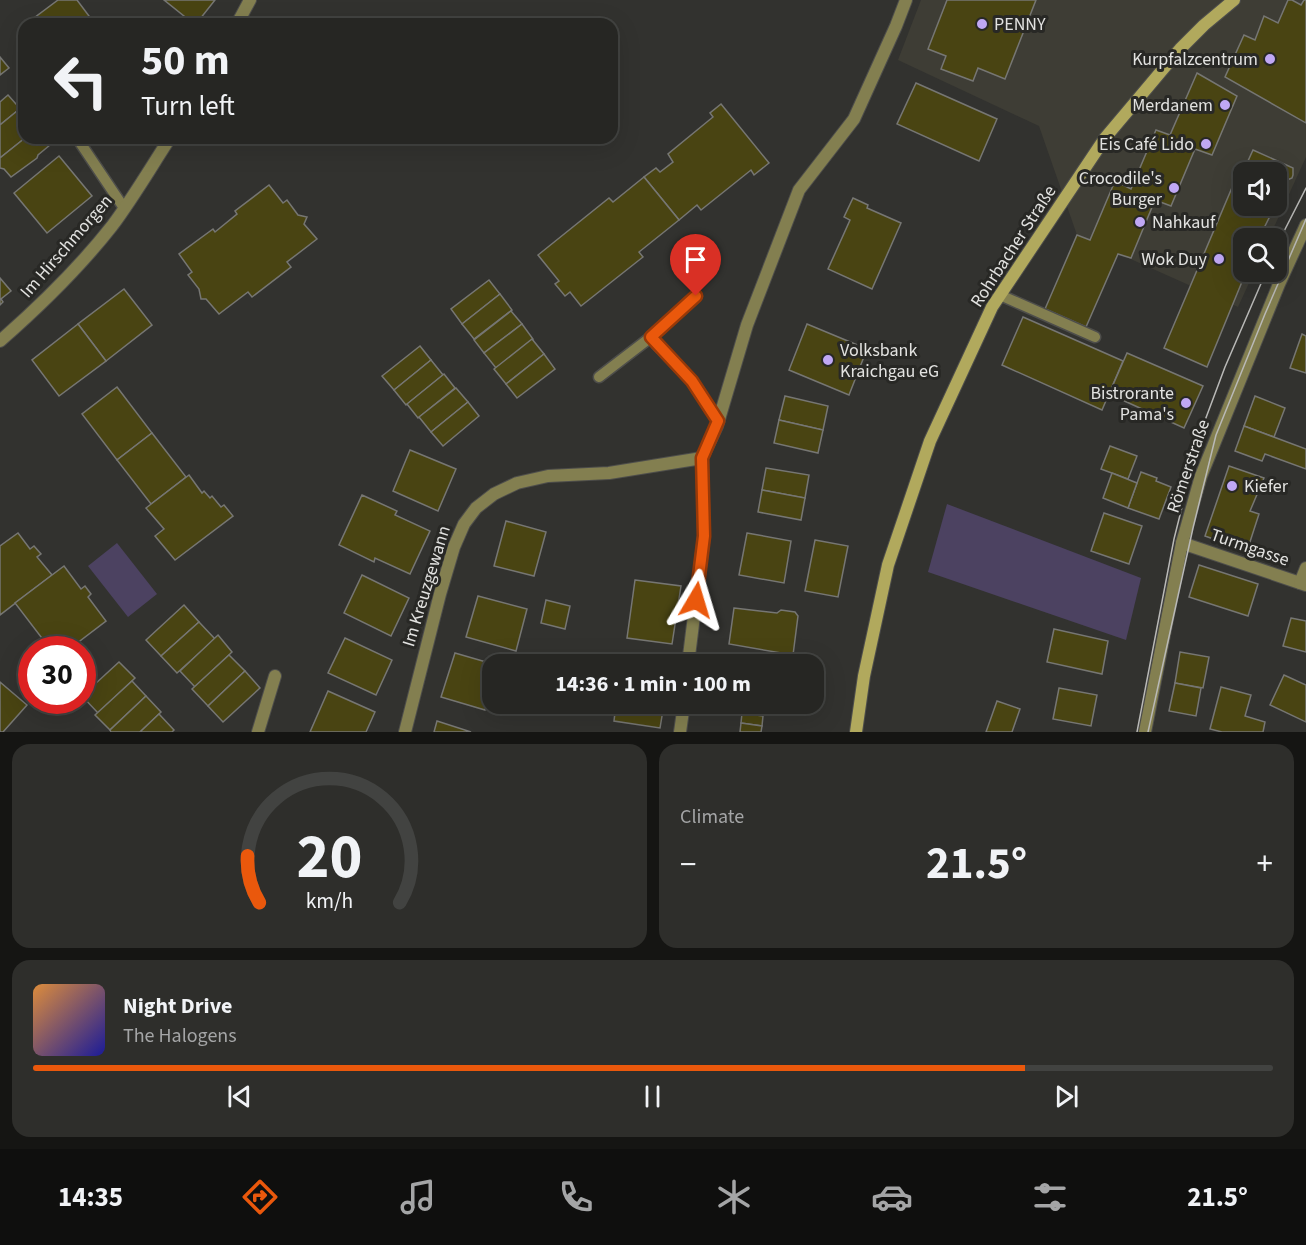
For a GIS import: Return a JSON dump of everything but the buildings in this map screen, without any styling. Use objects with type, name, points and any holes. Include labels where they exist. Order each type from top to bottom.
[{"type":"main road","name":"Rohrbacher Straße","points":[[856,732],[864,676],[888,565],[930,441],[992,307],[1105,138],[1180,49],[1234,0]]},
{"type":"street","points":[[240,18],[250,0]]},
{"type":"street","points":[[689,654],[704,536],[702,458],[718,421],[747,325],[799,190],[854,119],[906,0]]},
{"type":"street","name":"Im Hirschmorgen","points":[[0,341],[28,317],[83,260],[124,208],[166,144]]},
{"type":"street","name":"Römerstraße","points":[[1145,732],[1182,543],[1201,476],[1301,248],[1305,228]]},
{"type":"street","name":"Im Kreuzgewann","points":[[405,732],[454,547],[464,524],[476,508],[494,494],[517,483],[548,477],[609,473],[702,458]]},
{"type":"street","name":"Turmgasse","points":[[1182,543],[1303,584]]},
{"type":"street","points":[[1303,584],[1306,568]]},
{"type":"street","points":[[258,732],[274,676]]},
{"type":"street","points":[[680,732],[683,714]]},
{"type":"lane","points":[[82,144],[124,208]]},
{"type":"lane","points":[[1000,295],[1095,337]]},
{"type":"lane","points":[[599,377],[651,337],[696,296]]},
{"type":"lane","points":[[651,337],[692,381],[718,421]]},
{"type":"shaded area","points":[[921,0],[1306,0],[1306,157],[1287,199],[1287,162],[1233,162],[1233,216],[1279,216],[1274,228],[1233,228],[1233,282],[1249,282],[1238,307],[1077,235],[1039,126],[898,60]]},
{"type":"shaded area","points":[[947,504],[1141,578],[1126,640],[928,572]]},
{"type":"shaded area","points":[[117,543],[157,594],[128,617],[88,566]]},
{"type":"tram line","points":[[1286,228],[1306,188]]},
{"type":"tram line","points":[[1148,732],[1216,435],[1306,219]]},
{"type":"tram line","points":[[1137,732],[1174,539],[1201,431],[1225,367],[1262,282]]},
{"type":"place","name":"PENNY","points":[[982,24]]},
{"type":"place","name":"Kurpfalzcentrum","points":[[1270,59]]},
{"type":"place","name":"Merdanem","points":[[1225,105]]},
{"type":"place","name":"Eis Café Lido","points":[[1206,144]]},
{"type":"place","name":"Crocodile's Burger","points":[[1174,188]]},
{"type":"place","name":"Nahkauf","points":[[1140,222]]},
{"type":"place","name":"Wok Duy","points":[[1219,259]]},
{"type":"place","name":"Volksbank Kraichgau eG","points":[[828,360]]},
{"type":"place","name":"Bistrorante Pama's","points":[[1186,403]]},
{"type":"place","name":"Kiefer","points":[[1232,486]]},
{"type":"route","points":[[696,296],[651,337],[692,381],[718,421],[702,458],[704,536],[696,600]]}]
